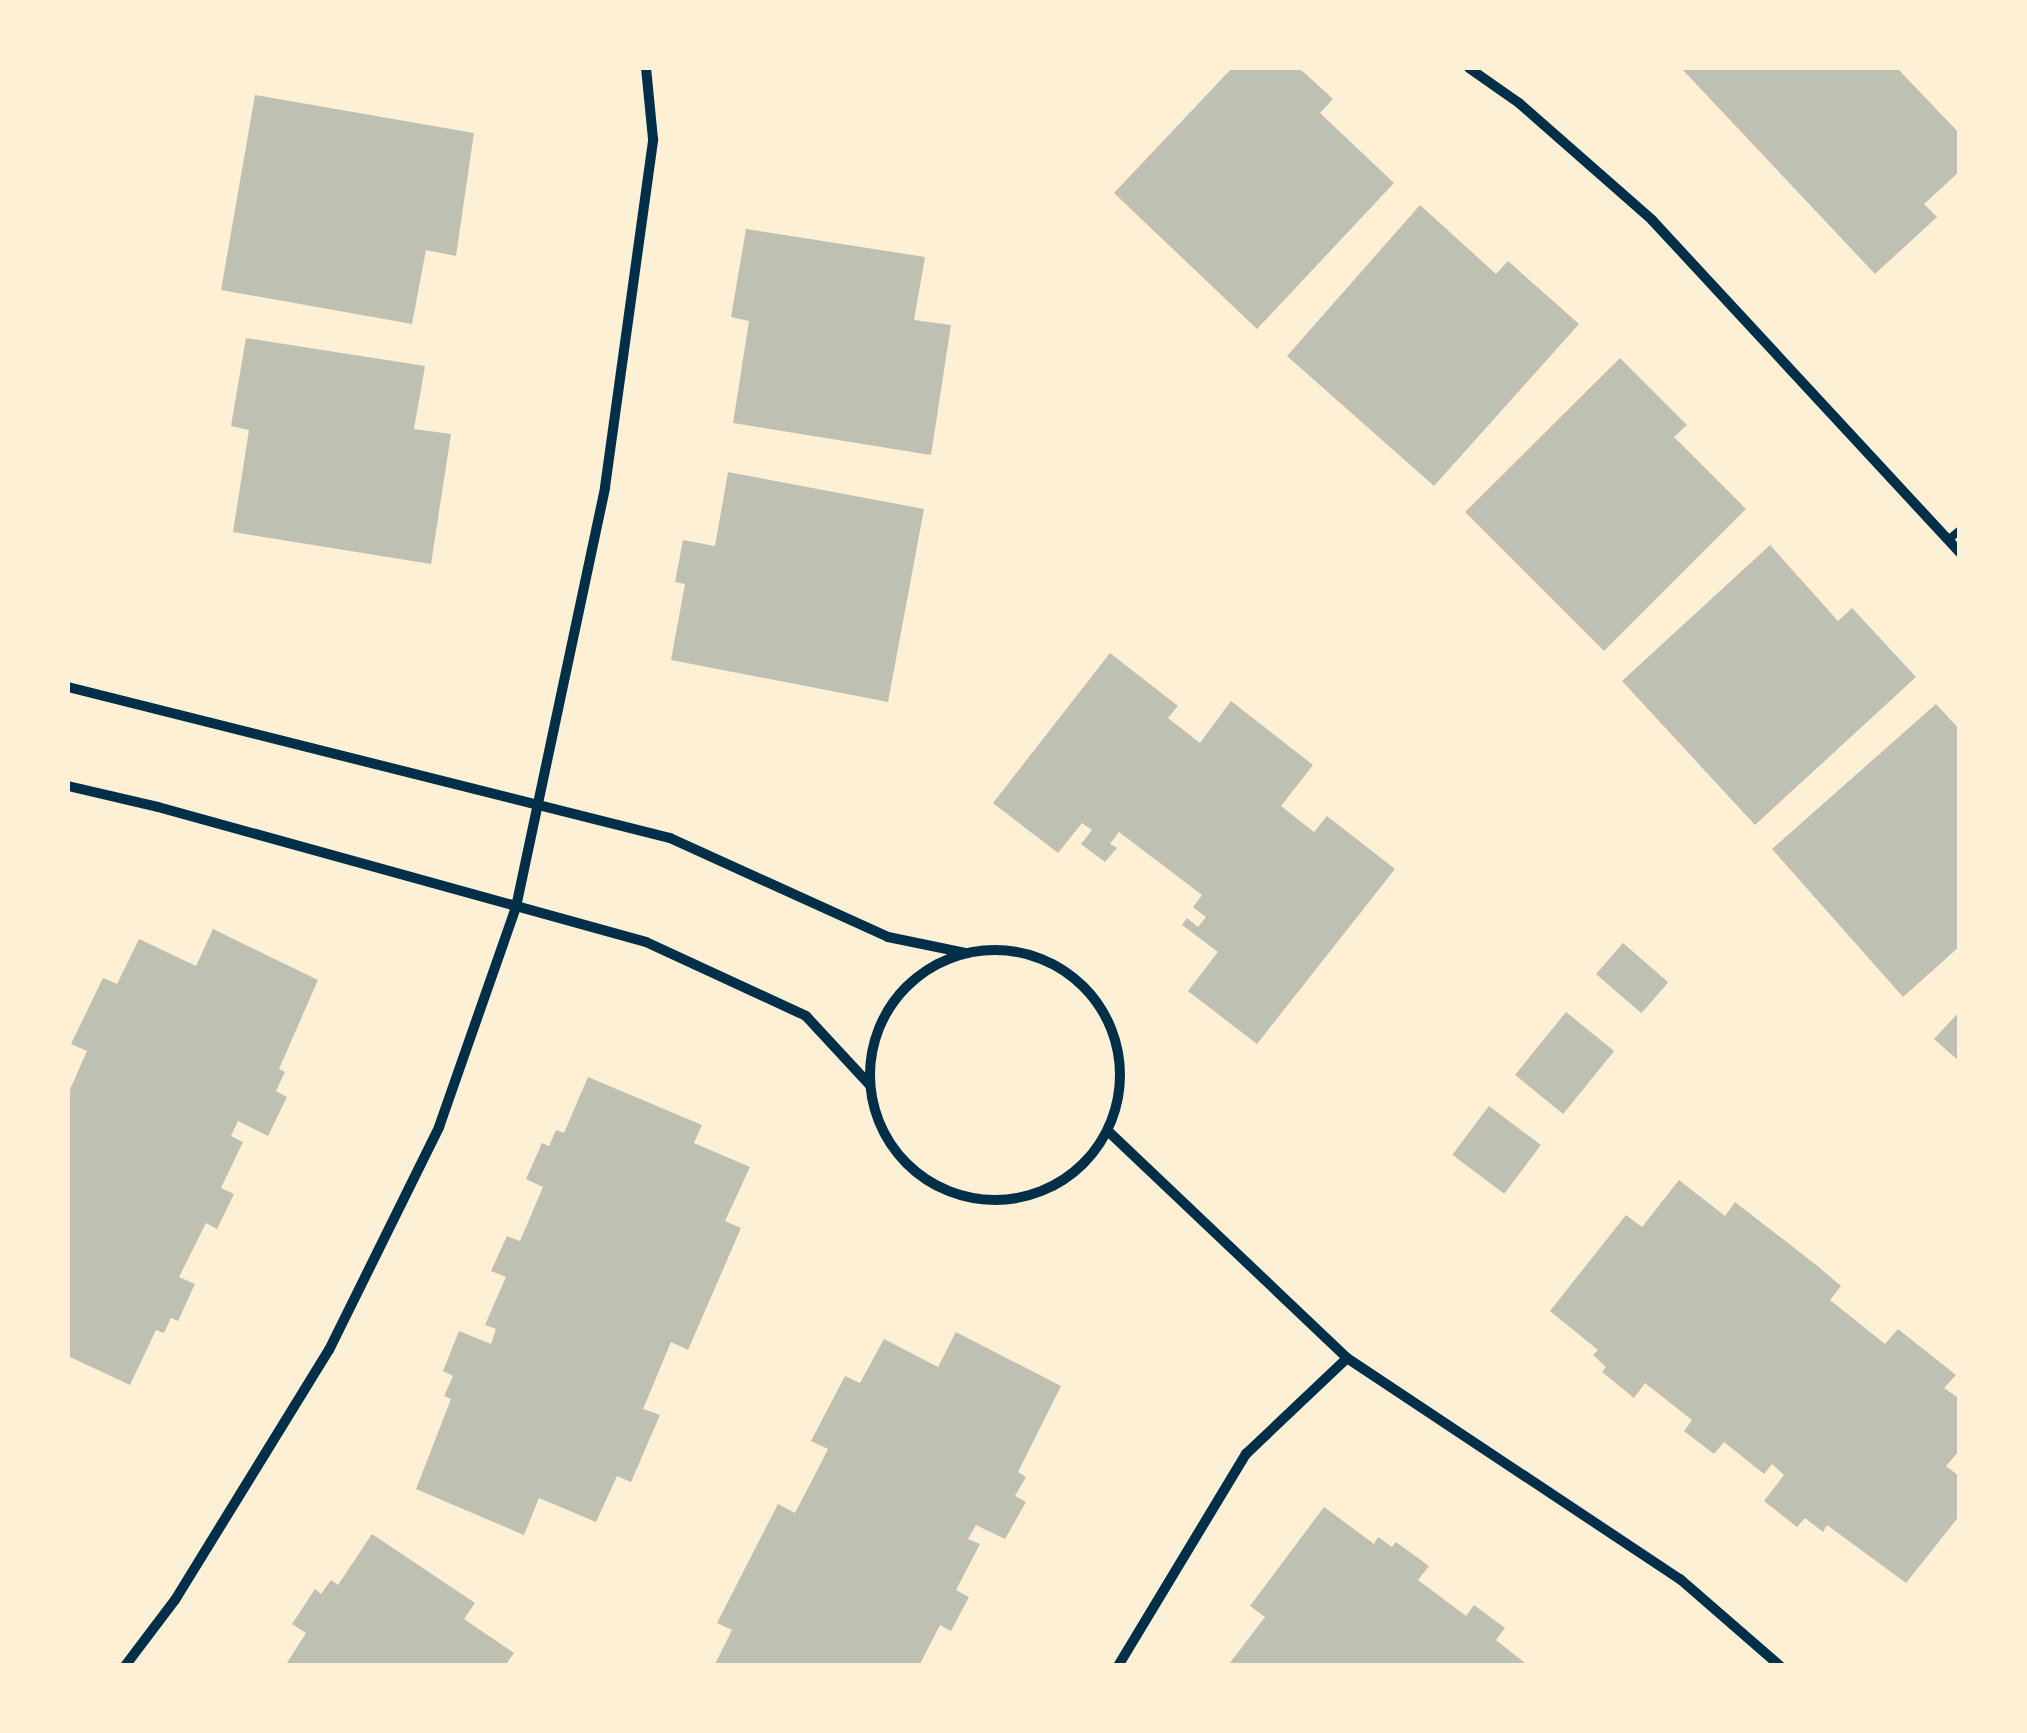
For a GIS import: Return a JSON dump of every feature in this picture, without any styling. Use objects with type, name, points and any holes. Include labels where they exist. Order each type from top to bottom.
[{"type":"street","points":[[124,1666],[174,1600],[329,1350],[438,1127],[516,907],[606,487],[653,139],[646,68]]},
{"type":"street","points":[[1469,68],[1519,103],[1652,220],[1960,553]]},
{"type":"street","points":[[68,687],[670,838],[888,936],[966,953],[1026,952],[1059,966],[1091,993],[1117,1039],[1122,1085],[1109,1132],[1069,1178],[1027,1197],[980,1201],[955,1194],[916,1174],[896,1154],[875,1113],[869,1084],[878,1032],[900,993],[925,971],[966,953]]},
{"type":"street","points":[[68,786],[646,942],[806,1016],[869,1084]]},
{"type":"street","points":[[1109,1132],[1348,1358],[1680,1579],[1780,1666]]},
{"type":"street","points":[[1118,1666],[1246,1454],[1348,1358]]},
{"type":"lane","points":[[1948,540],[1960,530]]},
{"type":"building","points":[[1232,68],[1299,68],[1333,99],[1320,113],[1394,183],[1257,329],[1114,193]]},
{"type":"building","points":[[1681,68],[1897,68],[1960,134],[1960,171],[1924,204],[1937,217],[1875,274]]},
{"type":"building","points":[[255,95],[474,133],[456,256],[426,250],[412,324],[221,290]]},
{"type":"building","points":[[1420,205],[1496,274],[1508,261],[1579,324],[1434,486],[1287,356]]},
{"type":"building","points":[[746,229],[925,257],[914,320],[951,325],[931,455],[733,423],[749,321],[731,317]]},
{"type":"building","points":[[246,338],[425,366],[414,429],[451,434],[431,564],[233,532],[249,430],[231,426]]},
{"type":"building","points":[[1620,358],[1687,425],[1674,437],[1746,509],[1604,651],[1465,512]]},
{"type":"building","points":[[728,472],[924,509],[888,702],[671,660],[685,584],[675,582],[683,540],[715,546]]},
{"type":"building","points":[[1770,545],[1838,621],[1852,608],[1916,677],[1755,825],[1622,681]]},
{"type":"building","points":[[1110,653],[1178,706],[1168,718],[1200,743],[1231,701],[1313,765],[1281,806],[1314,832],[1327,816],[1395,869],[1257,1044],[1188,991],[1218,952],[1182,925],[1187,918],[1198,927],[1206,917],[1193,907],[1202,895],[1119,832],[1110,844],[1117,848],[1105,862],[1081,844],[1092,830],[1082,823],[1058,853],[993,803]]},
{"type":"building","points":[[1936,704],[1960,730],[1960,946],[1903,997],[1772,849]]},
{"type":"building","points":[[213,929],[318,980],[279,1069],[285,1072],[276,1091],[287,1097],[268,1136],[238,1121],[231,1136],[243,1142],[221,1188],[234,1194],[217,1229],[206,1223],[179,1277],[195,1284],[178,1321],[171,1318],[164,1333],[156,1330],[130,1385],[68,1356],[68,1094],[87,1051],[71,1044],[103,978],[117,984],[139,939],[196,966]]},
{"type":"building","points":[[1623,943],[1668,982],[1641,1013],[1596,974]]},
{"type":"building","points":[[1960,1011],[1960,1062],[1934,1039]]},
{"type":"building","points":[[1566,1012],[1614,1051],[1563,1114],[1515,1075]]},
{"type":"building","points":[[588,1077],[702,1125],[694,1143],[750,1167],[725,1221],[741,1228],[688,1350],[671,1342],[643,1409],[660,1415],[631,1482],[617,1476],[596,1522],[539,1498],[524,1535],[416,1489],[451,1399],[444,1396],[453,1376],[443,1371],[459,1331],[491,1344],[496,1329],[485,1325],[506,1277],[491,1271],[507,1236],[520,1241],[543,1187],[526,1179],[542,1143],[549,1146],[556,1130],[564,1133]]},
{"type":"building","points":[[1489,1106],[1541,1145],[1504,1194],[1452,1155]]},
{"type":"building","points":[[1679,1180],[1725,1216],[1735,1202],[1815,1264],[1841,1286],[1830,1300],[1885,1344],[1898,1329],[1956,1375],[1944,1388],[1960,1399],[1960,1450],[1946,1466],[1960,1477],[1960,1515],[1906,1583],[1827,1525],[1823,1532],[1805,1518],[1797,1527],[1764,1501],[1784,1475],[1772,1464],[1764,1474],[1724,1442],[1714,1454],[1684,1431],[1692,1420],[1645,1383],[1634,1398],[1602,1372],[1606,1367],[1593,1355],[1598,1350],[1550,1311],[1626,1215],[1642,1227]]},
{"type":"building","points":[[956,1332],[1061,1386],[1018,1472],[1026,1477],[1015,1496],[1026,1502],[1005,1539],[976,1525],[968,1539],[980,1544],[956,1590],[969,1597],[951,1631],[940,1625],[919,1666],[714,1666],[732,1630],[717,1623],[778,1504],[795,1513],[821,1463],[828,1449],[811,1441],[845,1376],[860,1383],[884,1339],[938,1367]]},
{"type":"building","points":[[1324,1507],[1374,1544],[1378,1537],[1392,1547],[1396,1542],[1429,1566],[1418,1580],[1466,1616],[1474,1605],[1505,1628],[1496,1640],[1529,1666],[1229,1664],[1265,1617],[1250,1606]]},
{"type":"building","points":[[372,1534],[475,1603],[464,1619],[514,1653],[505,1666],[285,1666],[306,1633],[292,1624],[315,1589],[321,1594],[331,1580],[338,1585]]}]
